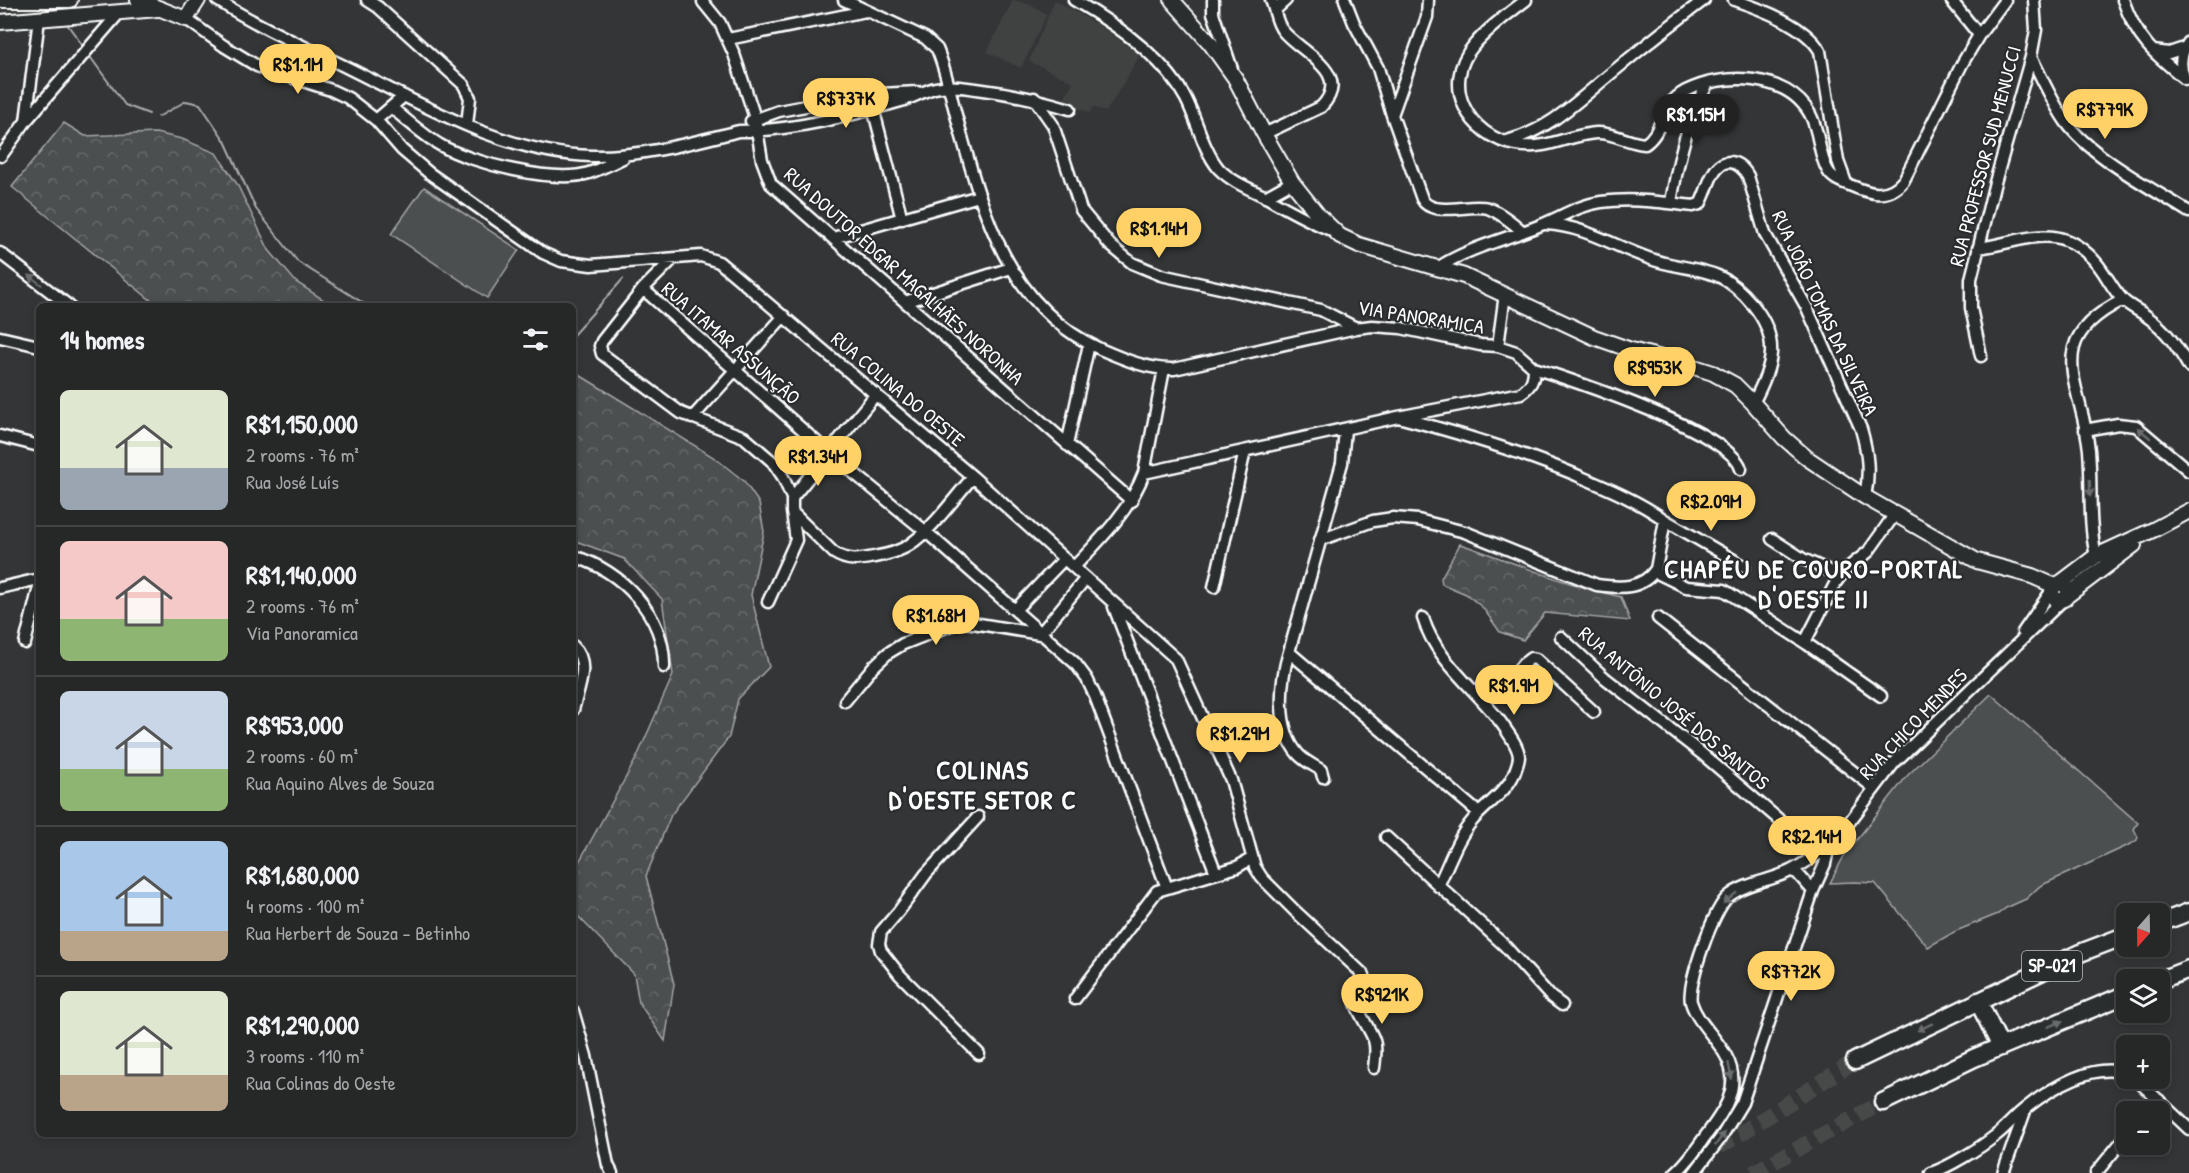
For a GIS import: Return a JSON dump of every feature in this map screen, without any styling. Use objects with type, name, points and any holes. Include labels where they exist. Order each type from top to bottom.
[{"type":"highway","points":[[2170,919],[2189,912]]},
{"type":"highway","name":"SP-021","points":[[1855,1061],[2080,953],[2116,939]]},
{"type":"highway","points":[[2170,976],[2189,969]]},
{"type":"highway","points":[[1883,1102],[2001,1047],[2116,999]]},
{"type":"highway","points":[[1978,1001],[2001,1047]]},
{"type":"main road","points":[[0,0],[72,0],[76,16]]},
{"type":"main road","points":[[138,0],[186,19],[198,0]]},
{"type":"main road","points":[[1172,0],[1210,43],[1236,78],[1264,134],[1292,182],[1334,231],[1359,245],[1439,267],[1505,294],[1594,337],[1713,374],[1735,385],[1784,438],[1806,458],[1865,497],[1977,561],[2032,576],[2060,591]]},
{"type":"main road","points":[[0,22],[158,9]]},
{"type":"main road","points":[[2060,591],[2155,529],[2189,510]]},
{"type":"main road","points":[[2060,591],[2097,556],[2155,529]]},
{"type":"street","points":[[217,0],[274,32],[467,125],[520,144],[549,151],[589,156],[627,156]]},
{"type":"street","points":[[368,0],[464,85],[470,98],[467,125]]},
{"type":"street","points":[[844,0],[925,38],[932,44],[940,58],[980,196],[1000,250],[1031,295],[1053,318],[1089,344],[1148,367],[1164,369],[1192,366],[1356,328]]},
{"type":"street","points":[[1074,0],[1118,27],[1170,75],[1188,102],[1218,167],[1239,184],[1334,231]]},
{"type":"street","points":[[1213,0],[1213,13],[1236,78]]},
{"type":"street","points":[[1264,134],[1321,107],[1332,87],[1330,77],[1324,67],[1283,31],[1273,5],[1286,0]]},
{"type":"street","points":[[1345,0],[1354,23],[1378,68],[1392,115],[1424,203],[1437,208],[1475,206],[1488,208],[1523,232]]},
{"type":"street","points":[[1392,115],[1427,17],[1428,0]]},
{"type":"street","points":[[1503,142],[1527,135],[1552,122],[1704,0]]},
{"type":"street","points":[[1734,0],[1782,21],[1803,32],[1814,41],[1820,51],[1838,161],[1846,183]]},
{"type":"street","points":[[1952,0],[1979,35]]},
{"type":"street","points":[[1522,1],[1474,45],[1462,69],[1460,82],[1462,106],[1467,113],[1488,133],[1503,142],[1542,146],[1598,133],[1645,144],[1655,134],[1666,108],[1683,92],[1708,83],[1731,79],[1750,80],[1786,91],[1800,101],[1810,114],[1824,163],[1832,177],[1862,191],[1877,194],[1897,189],[1911,171],[1944,97],[1979,35],[2005,0]]},
{"type":"street","name":"RUA PROFESSOR SUD MENUCCI","points":[[1981,356],[1971,298],[1971,279],[2031,57],[2036,30],[2034,0]]},
{"type":"street","points":[[2123,0],[2137,31],[2150,50],[2187,81]]},
{"type":"street","name":"RUA DOUTOR EDGAR MAGALHÃES NORONHA","points":[[703,2],[728,39],[755,118],[762,160],[771,184],[1132,501]]},
{"type":"street","points":[[728,39],[866,11]]},
{"type":"street","points":[[1,156],[26,121],[120,12]]},
{"type":"street","points":[[26,121],[39,19]]},
{"type":"street","name":"RUA COLINA DO OESTE","points":[[186,19],[257,66],[348,98],[376,120],[402,150],[429,173],[549,256],[573,264],[591,265],[701,256],[719,262],[973,477],[1168,651],[1182,669],[1231,780],[1250,845],[1251,859]]},
{"type":"street","points":[[2150,50],[2169,53],[2187,45]]},
{"type":"street","points":[[2187,45],[2181,58],[2181,69],[2187,81]]},
{"type":"street","points":[[2031,57],[2067,122],[2078,135],[2102,156],[2189,212]]},
{"type":"street","points":[[1671,202],[1683,138],[1708,83]]},
{"type":"street","points":[[393,108],[443,147],[534,175],[554,176],[588,173],[627,156],[739,130],[795,126],[873,108],[934,88],[948,87],[1034,98],[1070,109]]},
{"type":"street","points":[[739,130],[755,118],[779,111],[864,95],[926,92]]},
{"type":"street","points":[[376,120],[405,96]]},
{"type":"street","name":"VIA PANORAMICA","points":[[1034,98],[1053,125],[1081,210],[1110,245],[1132,263],[1161,275],[1321,310],[1356,328],[1387,326],[1480,345],[1498,346],[1505,294]]},
{"type":"street","points":[[873,108],[902,219]]},
{"type":"street","name":"RUA JOÃO TOMAS DA SILVEIRA","points":[[1439,267],[1455,257],[1543,224],[1576,208],[1599,202],[1630,200],[1671,202],[1693,206],[1700,204],[1714,171],[1720,164],[1736,163],[1743,168],[1748,177],[1765,234],[1807,308],[1861,429],[1867,449],[1868,466],[1865,497]]},
{"type":"street","points":[[1265,197],[1292,182]]},
{"type":"street","points":[[833,238],[980,196]]},
{"type":"street","points":[[1543,224],[1571,227],[1651,260],[1718,276],[1732,284],[1760,315],[1768,328],[1772,344],[1771,360],[1765,381],[1754,403]]},
{"type":"street","points":[[1978,248],[2040,236],[2058,236],[2083,250],[2094,259],[2123,300],[2166,332],[2189,367]]},
{"type":"street","points":[[0,253],[65,303]]},
{"type":"street","name":"RUA ITAMAR ASSUNÇÃO","points":[[673,259],[643,290],[600,346],[602,354],[663,400],[692,418]]},
{"type":"street","points":[[905,302],[1011,268]]},
{"type":"street","name":"RUA ITAMAR ASSUNÇÃO","points":[[643,290],[828,452],[925,531],[1075,663],[1087,679],[1095,696],[1167,888]]},
{"type":"street","points":[[2097,556],[2092,527],[2090,464],[2085,429],[2072,379],[2072,353],[2076,339],[2097,314],[2123,300]]},
{"type":"street","points":[[768,602],[796,540],[792,498],[783,477],[760,449],[744,437],[692,418],[784,316]]},
{"type":"street","points":[[0,337],[36,345]]},
{"type":"street","points":[[1067,445],[1089,344]]},
{"type":"street","points":[[1498,346],[1516,352],[1534,368],[1600,391],[1695,430],[1735,457],[1741,468]]},
{"type":"street","points":[[1144,473],[1398,417],[1521,393],[1532,382],[1534,368]]},
{"type":"street","points":[[1074,567],[1132,501],[1144,473],[1164,369]]},
{"type":"street","points":[[792,498],[876,394]]},
{"type":"street","points":[[1398,417],[1492,443],[1609,489],[1652,511],[1744,566]]},
{"type":"street","points":[[2085,429],[2118,424],[2136,426],[2189,471]]},
{"type":"street","points":[[1323,777],[1321,770],[1299,755],[1288,737],[1281,696],[1282,676],[1342,463],[1345,429]]},
{"type":"street","points":[[0,436],[36,445]]},
{"type":"street","points":[[1214,587],[1245,451]]},
{"type":"street","points":[[792,512],[834,553],[856,561],[892,553],[908,546],[925,531],[973,477]]},
{"type":"street","points":[[1805,642],[1841,576],[1868,552],[1894,514]]},
{"type":"street","points":[[1320,540],[1373,521],[1393,518],[1418,520],[1465,532],[1597,585],[1618,588],[1642,582],[1655,572],[1665,520]]},
{"type":"street","points":[[1772,539],[1803,559],[1841,576]]},
{"type":"street","points":[[576,557],[611,576],[646,607],[663,641],[664,667]]},
{"type":"street","points":[[1015,610],[1064,559]]},
{"type":"street","points":[[1655,572],[1686,588],[1724,591],[1805,642],[1881,696]]},
{"type":"street","points":[[845,701],[873,667],[888,653],[903,644],[960,622],[973,622],[1040,634],[1086,578]]},
{"type":"street","points":[[0,588],[36,580]]},
{"type":"street","name":"RUA CHICO MENDES","points":[[1675,1173],[1690,1159],[1722,1114],[1731,1094],[1732,1070],[1726,1056],[1698,1017],[1690,992],[1698,961],[1718,910],[1728,896],[1791,871],[1823,851],[1894,763],[2007,656],[2060,591]]},
{"type":"street","points":[[25,643],[36,599]]},
{"type":"street","points":[[1113,604],[1216,873]]},
{"type":"street","points":[[1424,618],[1433,640],[1445,658],[1499,720],[1515,744],[1519,755],[1518,765],[1511,780],[1500,795],[1479,813],[1464,831],[1438,886]]},
{"type":"street","points":[[1658,618],[1874,788]]},
{"type":"street","name":"RUA ANTÔNIO JOSÉ DOS SANTOS","points":[[1561,637],[1605,678],[1823,851]]},
{"type":"street","points":[[576,650],[583,661],[576,699]]},
{"type":"street","points":[[1289,652],[1479,813]]},
{"type":"street","points":[[1503,688],[1523,664],[1531,658],[1536,659],[1594,712]]},
{"type":"street","points":[[978,817],[926,874],[881,932],[879,944],[881,951],[900,975],[979,1054]]},
{"type":"street","points":[[1386,837],[1504,945],[1551,997],[1562,1005]]},
{"type":"street","name":"RUA CHICO MENDES","points":[[1694,1173],[1720,1139],[1742,1103],[1813,891],[1825,864],[1823,851]]},
{"type":"street","points":[[1075,999],[1157,891],[1237,867],[1251,859],[1262,878],[1364,975],[1354,991],[1355,1001],[1376,1047],[1374,1068]]},
{"type":"street","points":[[1791,871],[1797,873],[1813,891]]},
{"type":"street","points":[[576,1021],[586,1056],[608,1165],[612,1173]]},
{"type":"street","points":[[1931,1173],[1996,1136],[2026,1108],[2055,1089],[2083,1075],[2103,1070],[2116,1070]]},
{"type":"street","points":[[2147,1089],[2189,1129]]},
{"type":"street","points":[[2003,1173],[2026,1108]]},
{"type":"street","points":[[2096,1173],[2116,1148]]},
{"type":"shaded area","points":[[1013,0],[1030,5],[1047,14],[1021,68],[987,52]]},
{"type":"shaded area","points":[[1055,0],[1106,30],[1140,55],[1106,112],[1093,107],[1090,113],[1063,101],[1073,82],[1029,61]]},
{"type":"green space","points":[[64,123],[85,136],[156,133],[182,139],[216,153],[237,184],[269,250],[296,282],[328,303],[154,303],[12,187]]},
{"type":"green space","points":[[424,187],[519,250],[487,298],[391,234]]},
{"type":"green space","points":[[576,373],[715,458],[744,481],[759,503],[764,532],[751,595],[769,667],[738,699],[729,737],[671,815],[646,876],[674,984],[665,1041],[639,1003],[634,974],[576,914],[576,868],[637,757],[673,675],[662,599],[624,559],[576,541]]},
{"type":"green space","points":[[1460,544],[1560,580],[1621,597],[1630,621],[1545,613],[1523,640],[1500,632],[1483,608],[1466,594],[1442,584],[1441,578]]},
{"type":"green space","points":[[1991,694],[2138,823],[2134,829],[2138,837],[2131,844],[2040,886],[2026,899],[1998,914],[1956,931],[1928,947],[1875,883],[1830,883],[1844,856],[1907,776]]},
{"type":"waterway","points":[[67,24],[83,46]]},
{"type":"waterway","points":[[91,58],[125,105],[149,114]]},
{"type":"waterway","points":[[158,117],[186,101],[200,104],[225,141],[256,209],[298,262],[363,303]]},
{"type":"waterway","points":[[576,332],[623,279]]},
{"type":"tunnel","points":[[1678,1173],[1855,1061]]},
{"type":"tunnel","points":[[1753,1173],[1883,1102]]},
{"type":"district","name":"CHAPÉU DE COURO-PORTAL D'OESTE II","points":[[1814,584]]},
{"type":"district","name":"COLINAS D'OESTE SETOR C","points":[[983,785]]}]
